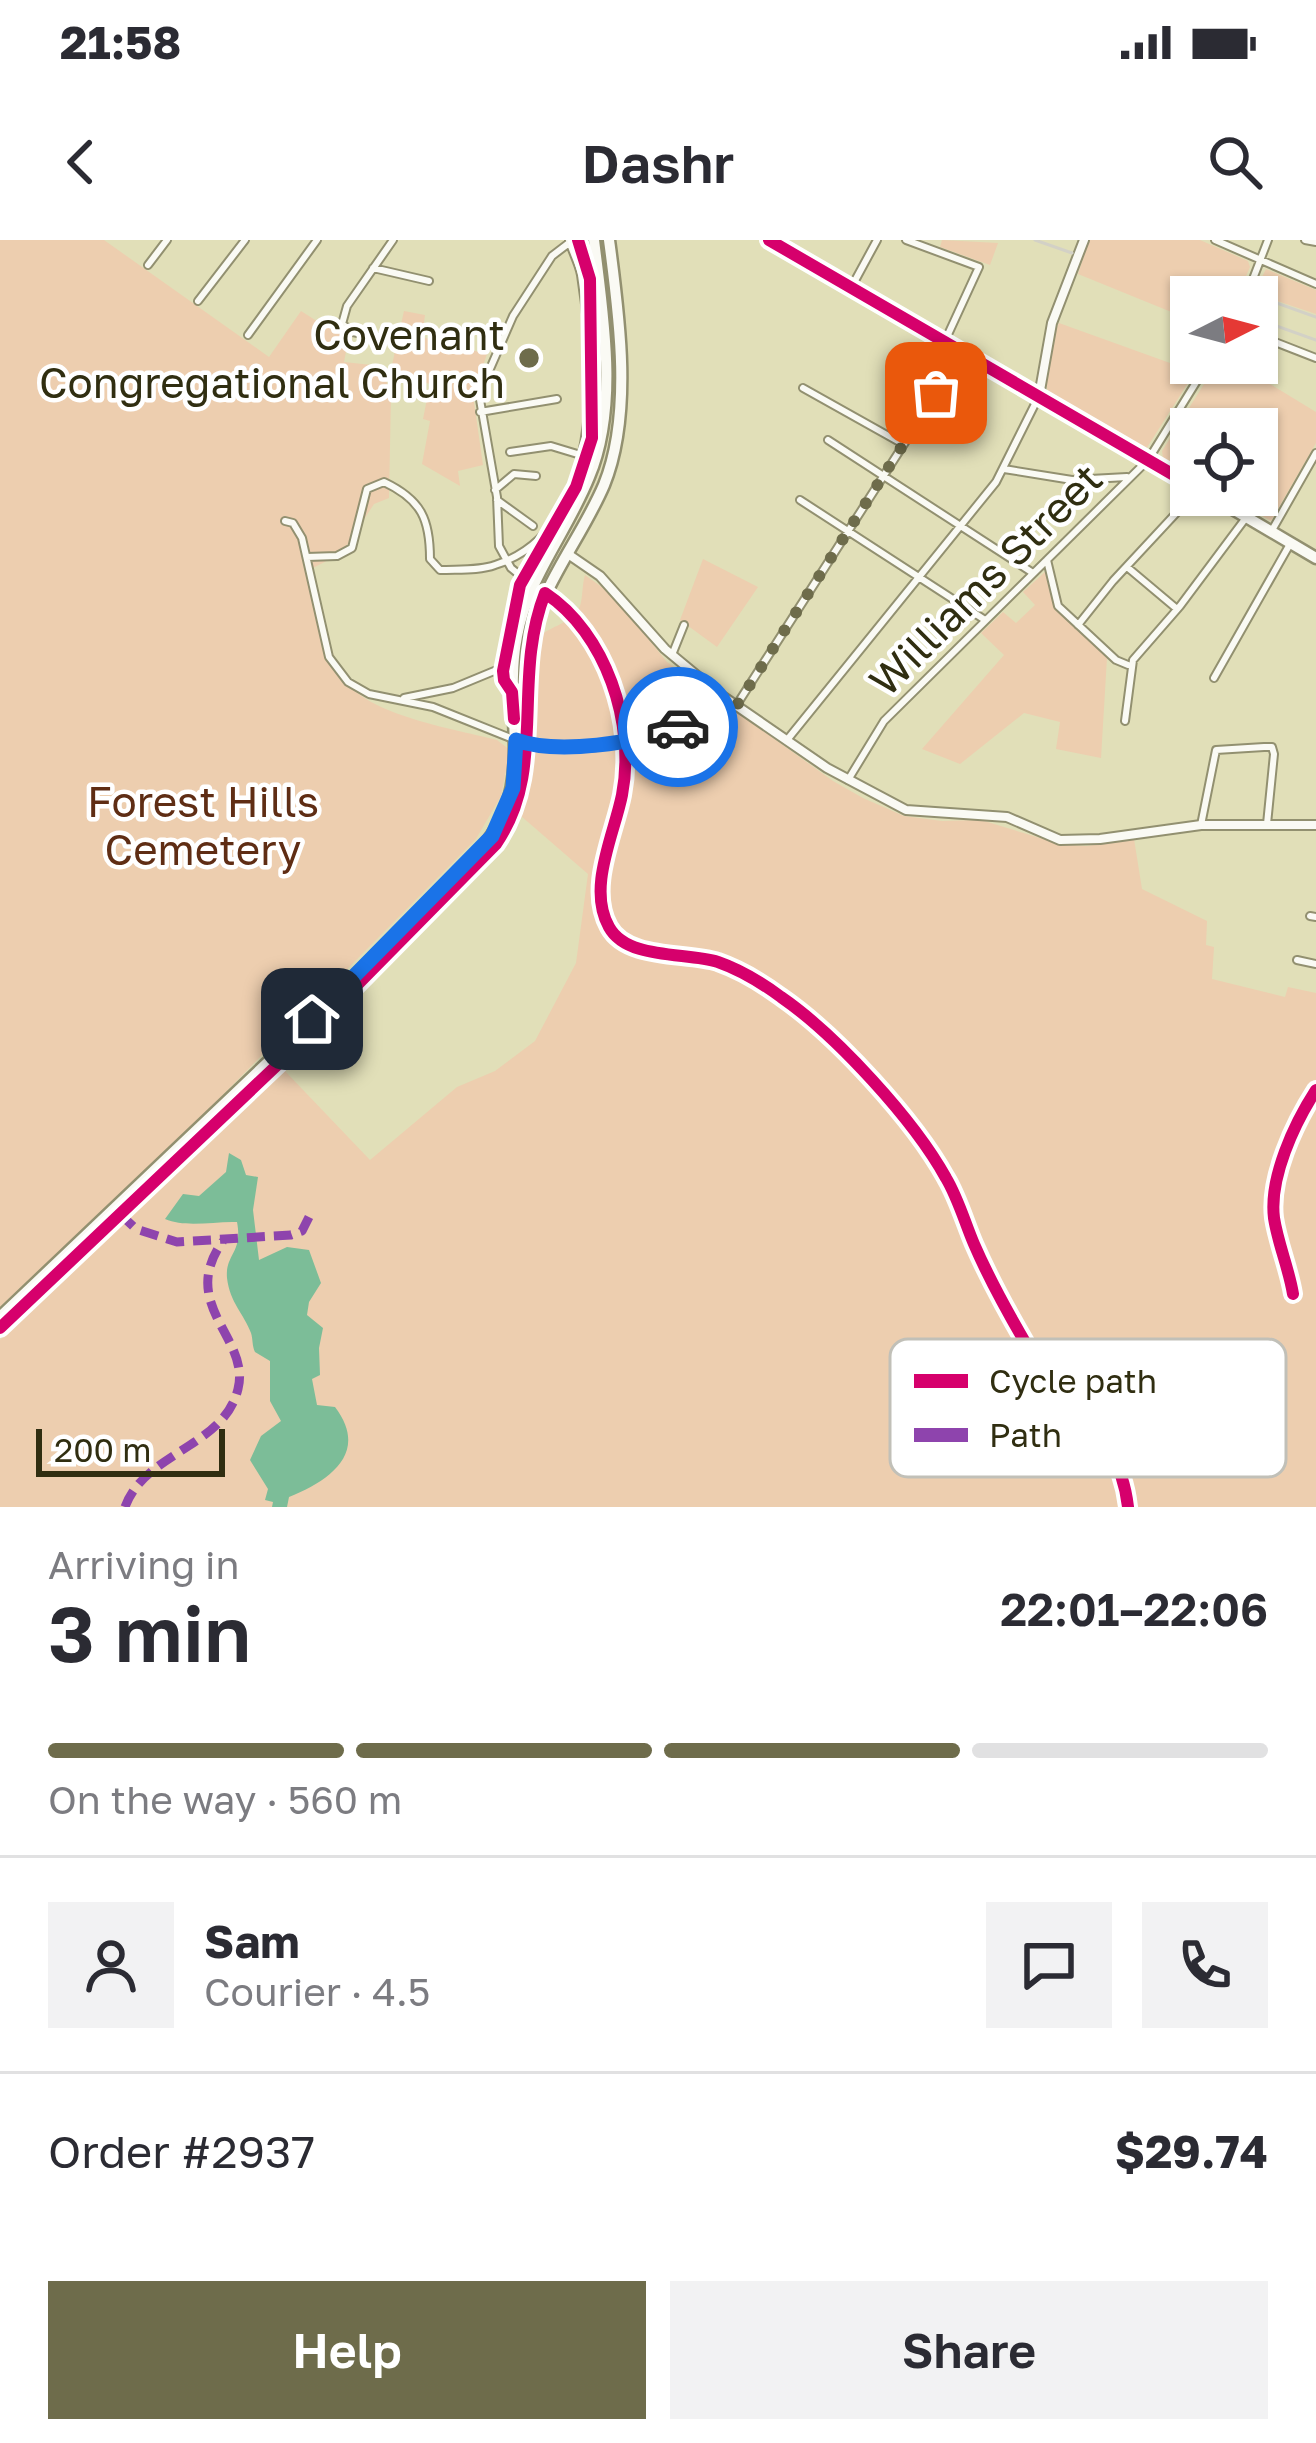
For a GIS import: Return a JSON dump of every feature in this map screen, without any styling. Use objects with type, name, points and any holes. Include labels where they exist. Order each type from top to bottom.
[{"type":"main road","points":[[0,1317],[286,1045],[480,851],[498,827],[511,796],[521,742],[513,663],[520,621],[532,585],[582,494],[600,445],[605,398],[594,240]]},
{"type":"main road","points":[[0,1328],[293,1050],[487,856],[505,830],[518,800],[528,652],[545,593],[598,497],[616,445],[620,404],[609,240]]},
{"type":"main road","points":[[769,240],[1170,473]]},
{"type":"main road","points":[[600,308],[605,316],[616,318]]},
{"type":"main road","points":[[1246,517],[1316,558]]},
{"type":"street","points":[[148,266],[167,240]]},
{"type":"street","points":[[198,301],[245,240]]},
{"type":"street","points":[[248,335],[317,240]]},
{"type":"street","points":[[393,240],[342,324],[347,330],[395,340]]},
{"type":"street","points":[[851,288],[877,240]]},
{"type":"street","points":[[906,240],[979,267],[945,341]]},
{"type":"street","points":[[788,740],[1003,469],[1039,396],[1052,323],[1084,240]]},
{"type":"street","points":[[1215,240],[1316,284]]},
{"type":"street","points":[[1254,276],[1268,240]]},
{"type":"street","points":[[1305,240],[1316,242]]},
{"type":"street","points":[[307,557],[337,556],[352,548],[362,498],[367,489],[384,482],[423,512],[430,532],[430,559],[436,568],[488,567],[506,561],[529,548],[548,528],[584,456],[590,416],[581,282],[569,242],[552,256],[513,316],[482,380],[480,412],[497,500],[498,540],[506,561],[571,612],[591,638],[608,676],[621,725],[623,790],[602,885],[602,909],[611,931],[631,946],[706,958],[760,983],[808,1019],[878,1088],[949,1183],[997,1293],[1024,1339]]},
{"type":"street","points":[[373,268],[429,281]]},
{"type":"street","points":[[1278,343],[1316,358]]},
{"type":"street","points":[[285,521],[297,527],[320,626],[338,671],[369,694],[434,707],[521,742],[582,745],[641,738],[736,706],[963,352]]},
{"type":"street","name":"Williams Street","points":[[848,780],[884,721],[1148,460],[1195,384]]},
{"type":"street","points":[[803,388],[903,444]]},
{"type":"street","points":[[480,412],[557,399]]},
{"type":"street","points":[[828,440],[1033,573]]},
{"type":"street","points":[[510,452],[550,446],[584,456]]},
{"type":"street","points":[[1271,532],[1316,453]]},
{"type":"street","points":[[1003,469],[1072,480],[1131,477]]},
{"type":"street","points":[[495,490],[516,473],[536,476]]},
{"type":"street","points":[[497,500],[533,526]]},
{"type":"street","points":[[800,500],[985,620]]},
{"type":"street","points":[[1078,625],[1173,516]]},
{"type":"street","points":[[1125,721],[1130,666],[1246,517]]},
{"type":"street","points":[[1214,678],[1290,544]]},
{"type":"street","points":[[566,553],[600,576],[671,656],[736,706],[848,780],[906,810],[1007,817],[1060,840],[1201,825],[1316,825]]},
{"type":"street","points":[[1047,560],[1054,602],[1116,660],[1130,666]]},
{"type":"street","points":[[1126,567],[1177,609]]},
{"type":"street","points":[[671,656],[684,625]]},
{"type":"street","points":[[394,698],[453,688],[513,663]]},
{"type":"street","points":[[1201,825],[1216,750],[1272,747],[1267,824]]},
{"type":"street","points":[[1297,960],[1316,964]]},
{"type":"street","points":[[1120,1477],[1128,1507]]},
{"type":"green space","name":"Forest Hills Cemetery","points":[[0,240],[104,240],[269,357],[301,311],[323,325],[336,323],[349,336],[344,362],[381,366],[391,394],[389,498],[374,504],[342,553],[313,568],[336,661],[349,685],[378,705],[497,740],[510,750],[501,796],[476,839],[184,1134],[0,1307]]},
{"type":"green space","points":[[942,240],[998,243],[990,265],[940,247]]},
{"type":"green space","points":[[1089,240],[1200,240],[1248,261],[1250,267],[1246,276],[1170,276],[1170,311],[1078,274]]},
{"type":"green space","points":[[1266,269],[1316,290],[1316,314],[1278,301],[1278,276],[1262,276]]},
{"type":"green space","points":[[404,311],[425,315],[422,337],[487,354],[473,395],[483,465],[458,471],[460,486],[422,464],[430,421],[423,419],[430,384],[390,374]]},
{"type":"green space","points":[[1059,323],[1170,363],[1170,384],[1187,384],[1146,449],[1049,397],[1046,378]]},
{"type":"green space","points":[[1204,384],[1270,384],[1316,412],[1316,443],[1278,509],[1278,408],[1189,408]]},
{"type":"green space","points":[[1170,438],[1170,462],[1162,451]]},
{"type":"green space","points":[[703,559],[758,587],[717,647],[680,620]]},
{"type":"green space","points":[[1046,571],[1053,602],[1107,658],[1101,758],[1056,749],[1060,722],[1024,713],[960,764],[922,749],[1004,655],[981,633],[1003,612],[1016,623],[1035,605],[1023,592]]},
{"type":"green space","points":[[585,575],[613,595],[667,662],[833,781],[904,816],[981,820],[1060,844],[1086,846],[1134,839],[1142,889],[1207,921],[1206,945],[1214,947],[1212,979],[1285,997],[1288,987],[1316,993],[1316,1507],[0,1507],[0,1340],[284,1070],[370,1160],[457,1087],[495,1071],[535,1041],[576,963],[588,874],[521,816],[529,754],[533,644],[576,613]]},
{"type":"shaded area","points":[[229,1153],[241,1160],[246,1175],[258,1177],[253,1210],[259,1260],[287,1247],[309,1250],[321,1283],[307,1315],[323,1328],[320,1375],[312,1379],[317,1405],[335,1407],[348,1438],[340,1463],[318,1483],[289,1497],[287,1507],[272,1507],[273,1502],[265,1500],[268,1489],[250,1460],[261,1436],[281,1421],[270,1401],[270,1361],[255,1352],[229,1287],[227,1270],[238,1240],[237,1222],[191,1224],[165,1219],[183,1194],[199,1196],[226,1172]]},
{"type":"railway","points":[[1035,240],[1072,253]]},
{"type":"railway","points":[[1278,304],[1316,317]]},
{"type":"railway","points":[[1278,326],[1316,340]]},
{"type":"marked path","points":[[120,1214],[136,1229],[177,1242],[291,1235],[302,1231],[309,1217]]},
{"type":"marked path","points":[[125,1507],[149,1474],[217,1424],[238,1389],[235,1353],[211,1303],[208,1284],[211,1264],[223,1241]]},
{"type":"cycle path","points":[[514,719],[512,692],[503,671],[520,585],[576,487],[592,438],[590,279],[578,240]]},
{"type":"cycle path","points":[[769,240],[1170,473]]},
{"type":"cycle path","points":[[0,1328],[293,1050],[496,844],[521,785],[530,658],[545,593],[585,631],[612,682],[620,710],[625,768],[622,795],[601,879],[609,927],[618,938],[643,950],[718,962],[751,977],[825,1033],[872,1080],[932,1155],[1024,1339]]},
{"type":"cycle path","points":[[1293,1294],[1273,1202],[1285,1152],[1316,1090]]},
{"type":"cycle path","points":[[1121,1477],[1128,1507]]},
{"type":"way so far","points":[[678,727],[737,705],[936,393]]},
{"type":"place","name":"Covenant Congregational Church","points":[[529,358]]},
{"type":"route","points":[[312,1019],[492,836],[513,788],[516,740],[582,745],[644,738],[678,727]]}]
